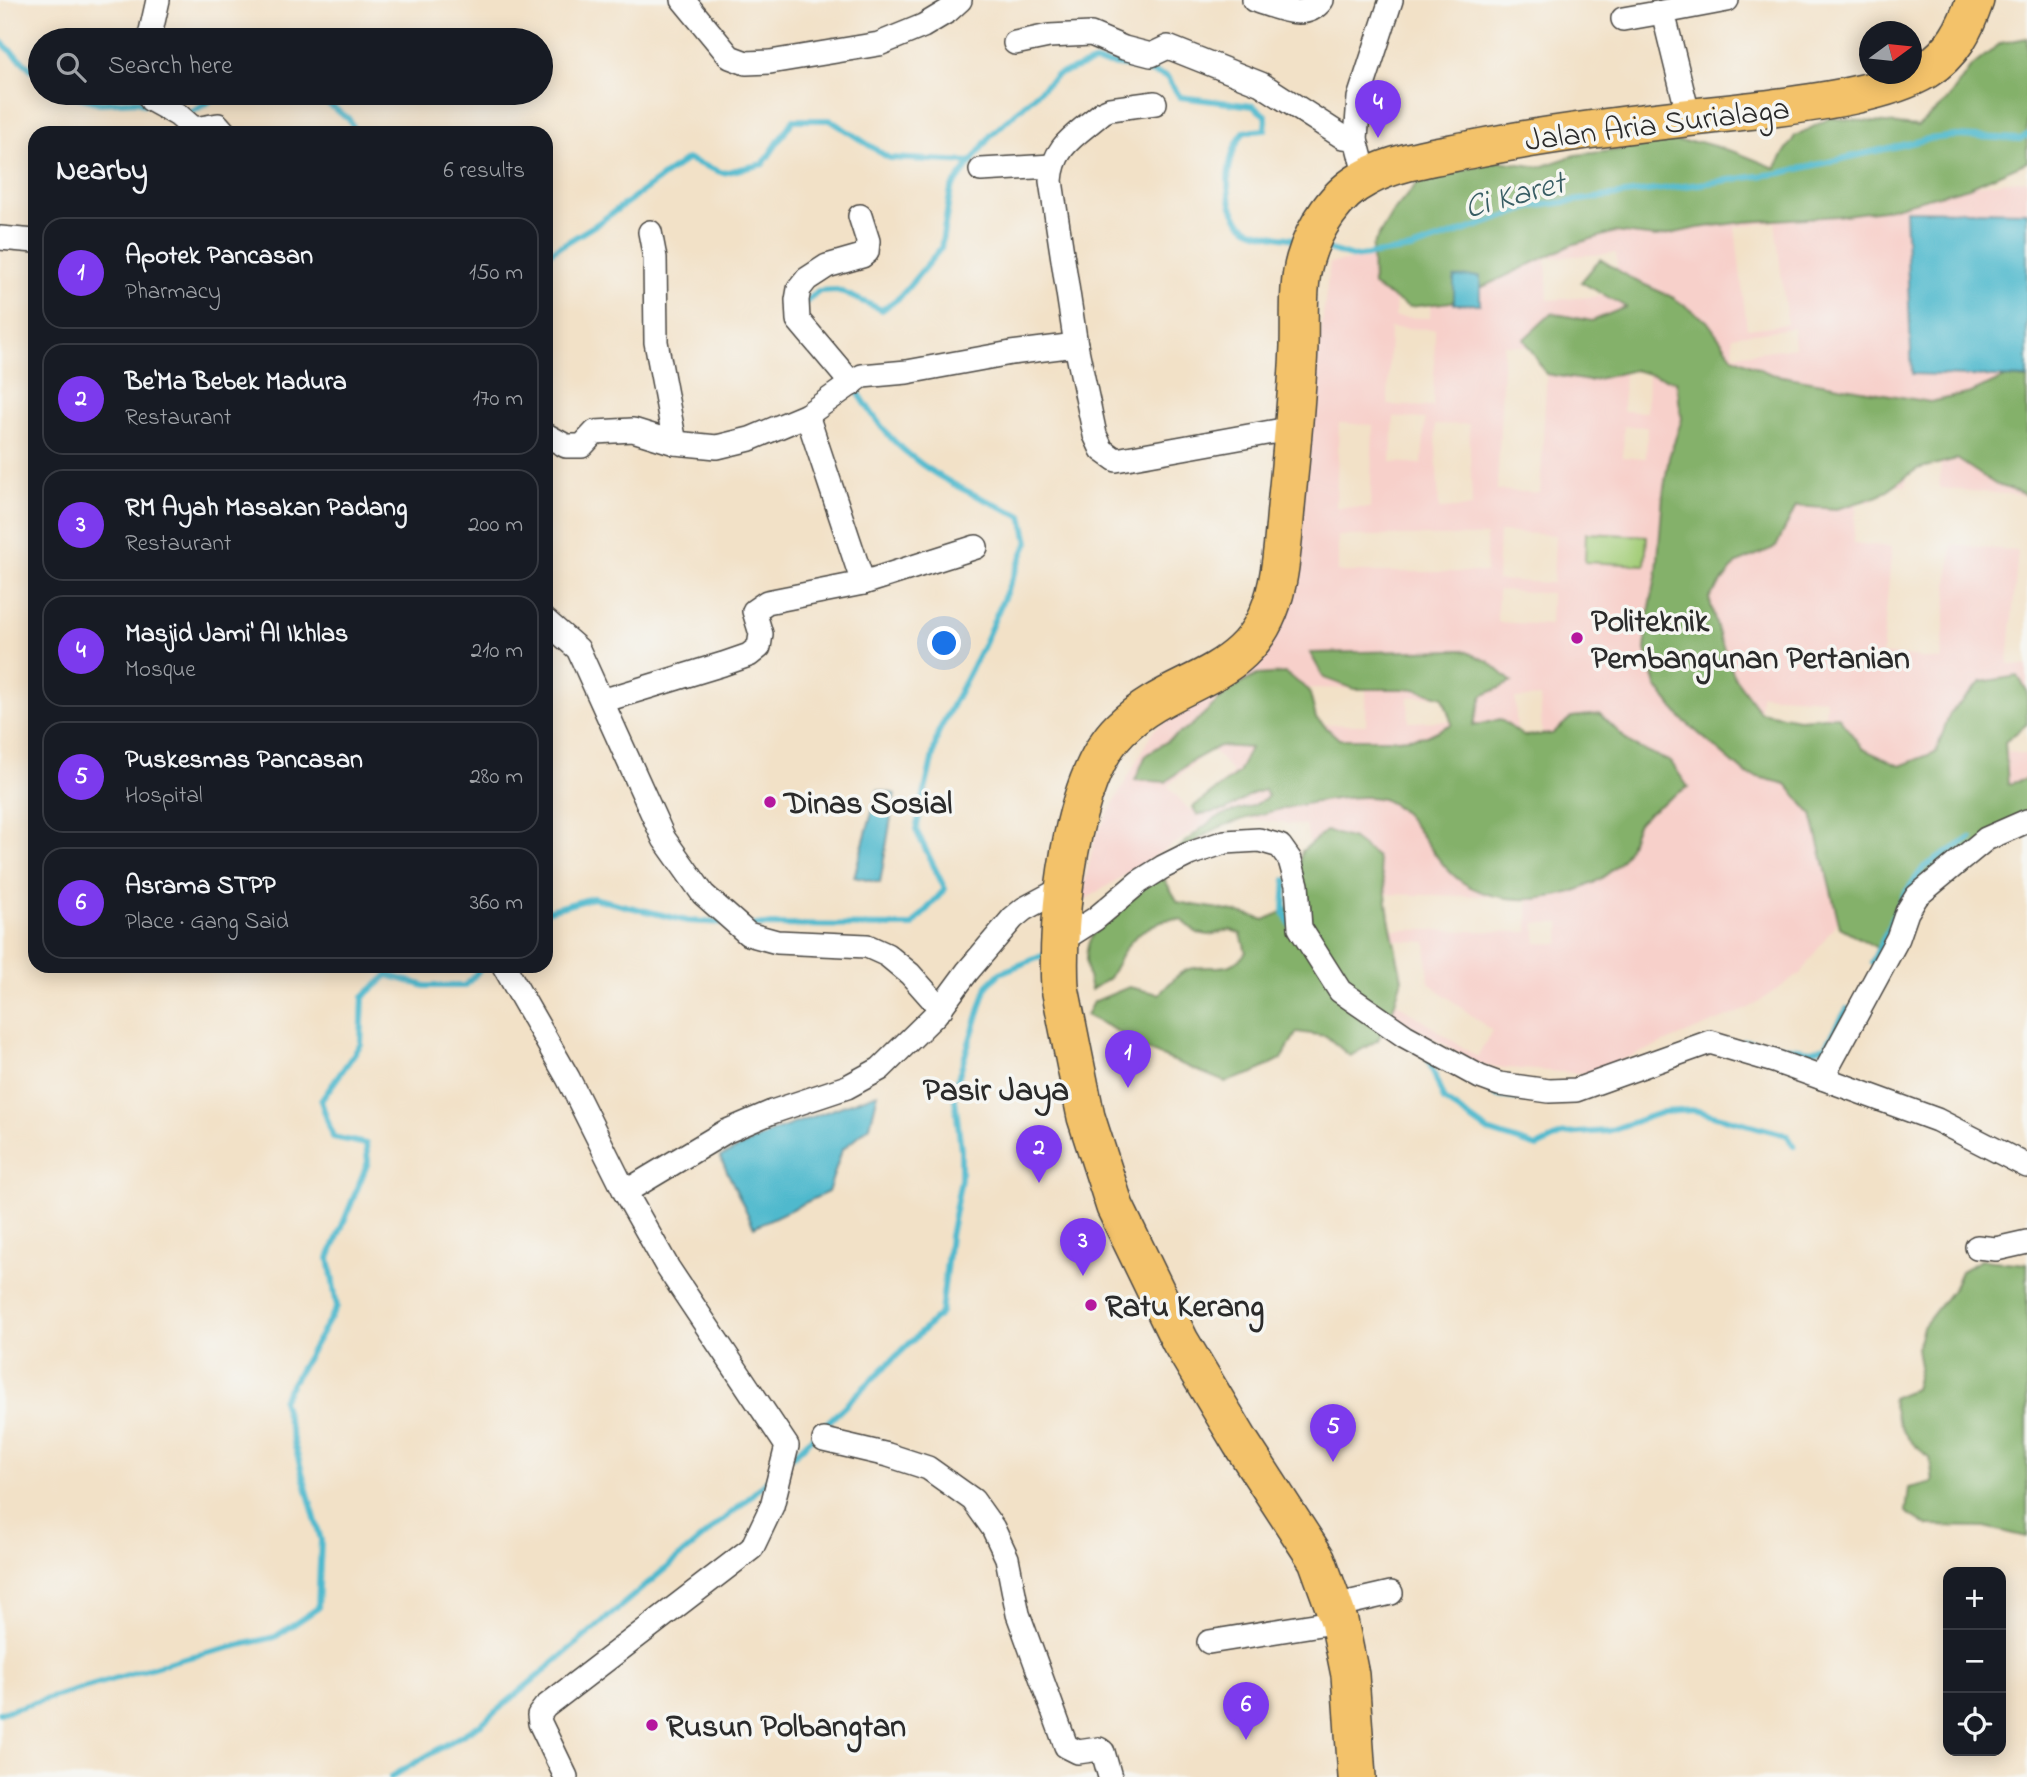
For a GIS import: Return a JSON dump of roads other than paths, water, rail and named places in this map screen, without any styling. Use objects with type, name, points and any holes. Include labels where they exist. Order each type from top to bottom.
[{"type":"main road","name":"Jalan Aria Surialaga","points":[[1294,428],[1304,261],[1320,225],[1344,194],[1366,178],[1398,166],[1511,141],[1601,127],[1805,104],[1874,89],[1908,79],[1945,56],[1960,37],[1975,0]]},
{"type":"main road","points":[[1294,428],[1277,584],[1266,618],[1245,649],[1220,670],[1138,714],[1117,732],[1098,760],[1085,793],[1071,845],[1063,888],[1059,965],[1086,1117],[1115,1208],[1180,1341],[1241,1443],[1317,1560],[1336,1614],[1350,1675],[1357,1777]]},
{"type":"street","points":[[152,28],[158,0]]},
{"type":"street","points":[[683,0],[730,57],[746,63],[770,62],[879,44],[923,26],[948,11],[960,0]]},
{"type":"street","points":[[1254,0],[1287,11],[1303,13],[1316,7],[1322,0]]},
{"type":"street","points":[[1366,178],[1356,139],[1359,98],[1391,0]]},
{"type":"street","points":[[1623,19],[1727,0]]},
{"type":"street","points":[[1663,12],[1689,118]]},
{"type":"street","points":[[1014,43],[1049,36],[1091,34],[1124,48],[1151,55],[1168,47],[1261,84],[1343,137],[1356,139]]},
{"type":"street","points":[[1155,103],[1103,112],[1060,149],[1052,166],[1051,181],[1076,345],[1095,435],[1102,450],[1116,460],[1294,428]]},
{"type":"street","points":[[163,105],[191,126]]},
{"type":"street","points":[[981,170],[1052,166]]},
{"type":"street","points":[[860,216],[868,249],[862,256],[837,263],[805,281],[799,289],[797,300],[798,320],[866,377]]},
{"type":"street","points":[[650,232],[655,258],[656,342],[674,443]]},
{"type":"street","points":[[0,238],[28,240]]},
{"type":"street","points":[[553,439],[566,446],[582,446],[595,432],[633,430],[674,443],[717,447],[750,439],[807,415],[866,377],[1076,345]]},
{"type":"street","points":[[807,415],[863,583]]},
{"type":"street","points":[[602,701],[673,681],[749,655],[759,646],[761,634],[754,611],[767,602],[863,583],[976,547]]},
{"type":"street","points":[[553,627],[578,649],[664,839],[703,894],[748,934],[777,942],[867,946],[887,955],[910,974],[941,1009]]},
{"type":"street","points":[[1822,1078],[1898,938],[1907,912],[1917,896],[1986,839],[2027,821]]},
{"type":"street","points":[[1059,965],[1095,919],[1139,882],[1181,858],[1224,842],[1259,840],[1280,846],[1290,860],[1297,886],[1300,928],[1340,990],[1405,1036],[1480,1077],[1499,1084],[1549,1091],[1576,1090],[1710,1042],[1774,1060],[1937,1120],[2027,1166]]},
{"type":"street","points":[[625,1192],[724,1132],[866,1078],[908,1044],[941,1009],[967,972],[1013,918],[1063,888]]},
{"type":"street","points":[[508,973],[568,1078],[625,1192],[668,1268],[787,1446],[772,1506],[752,1548],[545,1707],[539,1715],[540,1723],[566,1777]]},
{"type":"street","points":[[1977,1247],[1996,1249],[2027,1242]]},
{"type":"street","points":[[824,1440],[888,1455],[928,1468],[973,1500],[993,1528],[1007,1558],[1018,1614],[1066,1746],[1078,1752],[1099,1749],[1103,1752],[1110,1777]]},
{"type":"street","points":[[1209,1642],[1336,1614],[1391,1593]]},
{"type":"water","points":[[1905,210],[2027,212],[2027,378],[1912,374]]},
{"type":"water","points":[[1480,276],[1480,304],[1454,304],[1454,277]]},
{"type":"water","points":[[878,790],[895,794],[880,883],[854,877]]},
{"type":"water","points":[[878,1093],[870,1126],[842,1150],[828,1192],[754,1227],[720,1157],[774,1131]]},
{"type":"waterway","points":[[0,41],[28,66]]},
{"type":"waterway","points":[[804,304],[818,291],[837,290],[882,310],[900,297],[941,248],[951,189],[991,135],[1057,75],[1094,62],[1133,67],[1167,77],[1180,97],[1253,106],[1266,116],[1265,130],[1244,132],[1233,154],[1228,181],[1232,207],[1238,218],[1250,229],[1299,240]]},
{"type":"waterway","points":[[184,116],[203,105]]},
{"type":"waterway","points":[[329,105],[348,118],[353,126]]},
{"type":"waterway","points":[[553,251],[597,224],[687,159],[723,173],[763,164],[793,120],[830,120],[889,158],[972,162]]},
{"type":"waterway","name":"Ci Karet","points":[[1322,247],[1353,257],[1411,249],[1536,206],[1781,173],[1928,139],[1956,136],[2020,139],[2027,135]]},
{"type":"waterway","points":[[754,925],[912,926],[945,889],[916,830],[938,733],[982,648],[1028,542],[1022,516],[955,485],[924,466],[884,430],[854,386]]},
{"type":"waterway","points":[[1872,963],[1903,896],[1924,867],[1971,838]]},
{"type":"waterway","points":[[1286,880],[1284,912],[1290,924]]},
{"type":"waterway","points":[[553,909],[593,898],[687,921],[725,923]]},
{"type":"waterway","points":[[793,1456],[941,1313],[950,1236],[961,1179],[961,1149],[954,1091],[987,986],[1000,973],[1047,954]]},
{"type":"waterway","points":[[0,1713],[177,1660],[275,1637],[318,1608],[321,1540],[282,1400],[337,1307],[329,1258],[368,1162],[366,1144],[333,1137],[321,1101],[361,1044],[363,997],[388,975],[425,986],[465,986],[477,973]]},
{"type":"waterway","points":[[1744,1041],[1811,1051],[1826,1046],[1847,1009]]},
{"type":"waterway","points":[[1428,1059],[1444,1100],[1488,1131],[1537,1147],[1563,1134],[1608,1131],[1663,1112],[1694,1110],[1787,1135],[1794,1146]]},
{"type":"waterway","points":[[1491,1092],[1499,1096],[1525,1099]]},
{"type":"waterway","points":[[391,1777],[481,1724],[770,1478]]},
{"type":"place","name":"Masjid Jami' Al Ikhlas","points":[[1378,138]]},
{"type":"place","name":"Politeknik Pembangunan Pertanian","points":[[1577,638]]},
{"type":"place","name":"Dinas Sosial","points":[[770,802]]},
{"type":"place","name":"Apotek Pancasan","points":[[1128,1088]]},
{"type":"place","name":"Be'Ma Bebek Madura","points":[[1039,1183]]},
{"type":"place","name":"RM Ayah Masakan Padang","points":[[1083,1276]]},
{"type":"place","name":"Ratu Kerang","points":[[1091,1305]]},
{"type":"place","name":"Puskesmas Pancasan","points":[[1333,1462]]},
{"type":"place","name":"Rusun Polbangtan","points":[[652,1725]]},
{"type":"place","name":"Asrama STPP","points":[[1246,1740]]},
{"type":"district","name":"Pasir Jaya","points":[[996,1088]]}]
